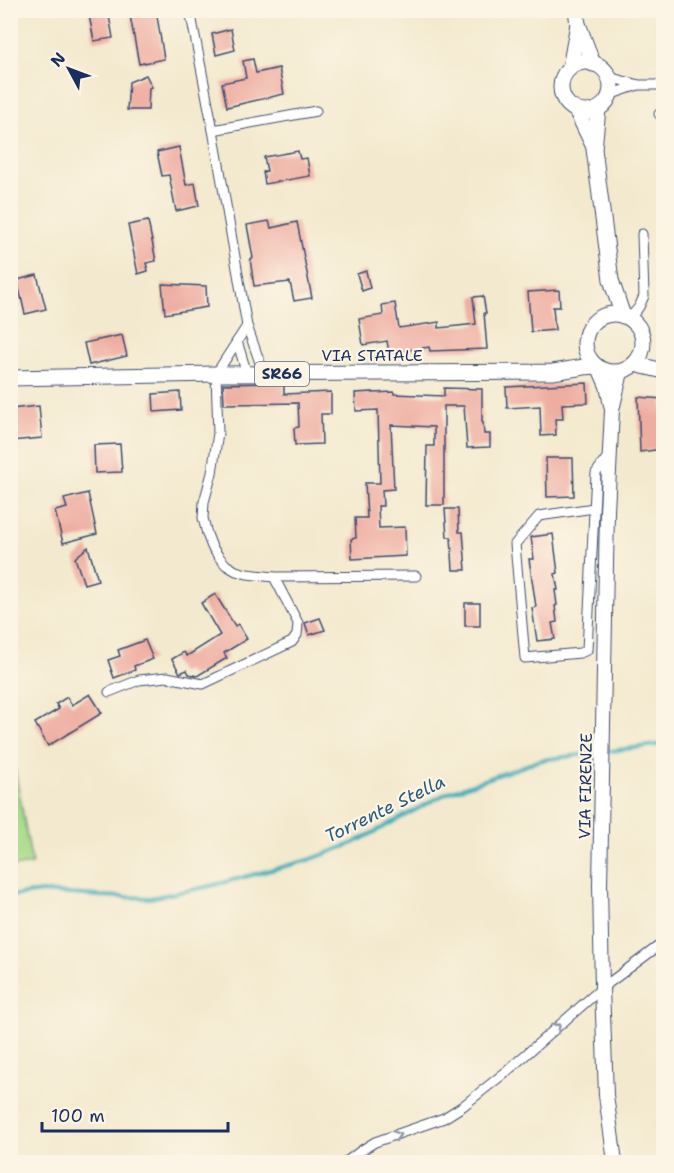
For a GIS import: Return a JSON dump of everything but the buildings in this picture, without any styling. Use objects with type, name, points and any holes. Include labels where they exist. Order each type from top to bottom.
[{"type":"main road","points":[[577,17],[593,64]]},
{"type":"main road","points":[[570,68],[577,17]]},
{"type":"main road","points":[[579,64],[593,64],[602,69],[608,77],[609,95],[598,109],[589,112],[576,110],[565,100],[561,89],[563,77],[570,68],[579,64]]},
{"type":"main road","points":[[598,109],[594,149],[610,279],[626,317],[635,324],[642,338],[642,350],[638,360],[627,368]]},
{"type":"main road","points":[[576,110],[594,149]]},
{"type":"main road","points":[[602,317],[610,279]]},
{"type":"main road","points":[[598,368],[589,360],[585,352],[584,342],[589,327],[595,321],[608,315],[626,317]]},
{"type":"main road","points":[[553,372],[571,358],[584,342]]},
{"type":"main road","points":[[642,350],[663,363]]},
{"type":"main road","name":"VIA STATALE","points":[[10,378],[553,372],[584,367],[598,368]]},
{"type":"main road","name":"SR66","points":[[598,368],[608,372],[627,368],[663,371]]},
{"type":"street","points":[[190,10],[247,327],[264,374]]},
{"type":"street","points":[[608,77],[639,85],[663,85]]},
{"type":"street","points":[[609,95],[639,85]]},
{"type":"street","points":[[213,130],[316,111]]},
{"type":"street","points":[[626,317],[639,307],[644,296],[642,234]]},
{"type":"street","points":[[247,327],[216,374],[218,433],[203,518],[207,534],[219,557],[226,565],[247,574],[274,577],[416,576]]},
{"type":"street","points":[[237,341],[246,374]]},
{"type":"street","points":[[598,368],[607,386],[612,410]]},
{"type":"street","points":[[612,410],[627,368]]},
{"type":"street","name":"VIA FIRENZE","points":[[612,410],[607,511],[600,885],[606,1095],[615,1162]]},
{"type":"street","points":[[594,508],[539,516],[515,544],[525,658],[580,653],[587,650],[596,473],[610,453]]},
{"type":"street","points":[[110,692],[139,680],[167,677],[203,684],[292,642],[297,635],[298,624],[274,577]]},
{"type":"street","points":[[346,1162],[375,1142],[444,1118],[463,1106],[602,988],[663,942]]},
{"type":"green space","points":[[11,747],[32,864],[10,867]]},
{"type":"waterway","name":"Torrente Stella","points":[[10,896],[42,892],[150,898],[206,887],[309,860],[354,843],[447,793],[541,760],[664,744]]}]
